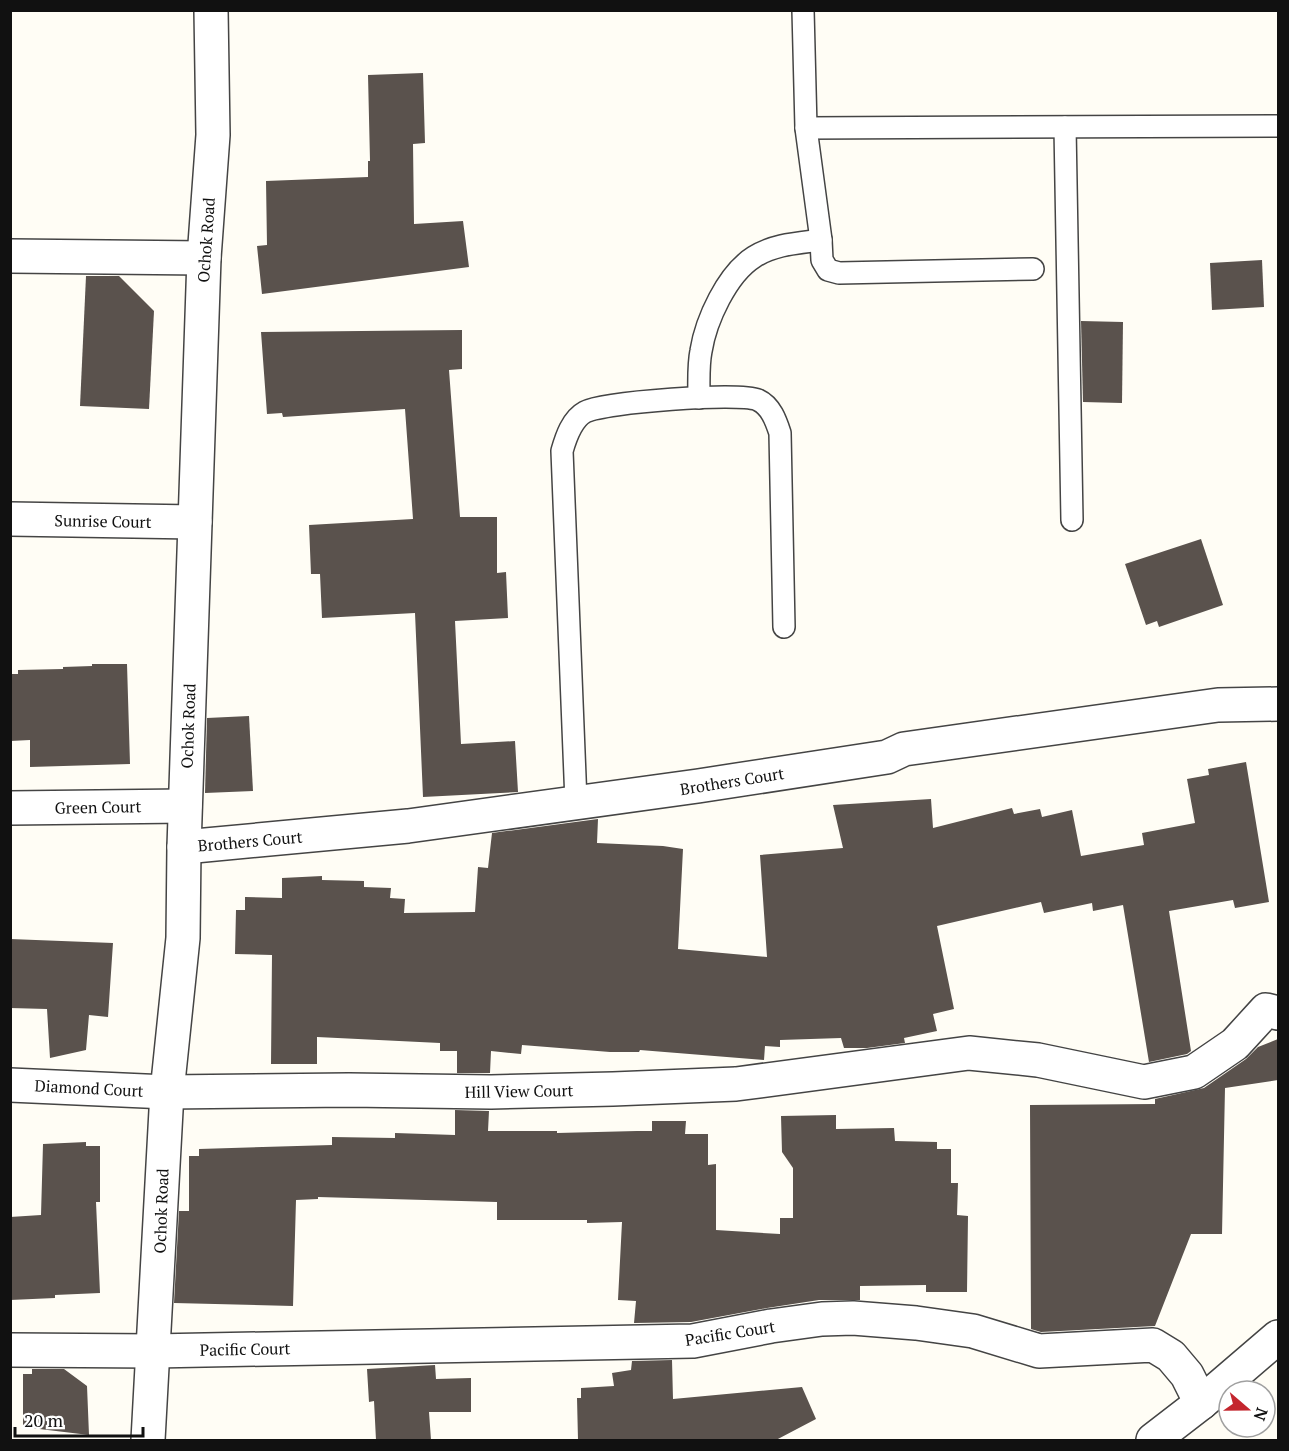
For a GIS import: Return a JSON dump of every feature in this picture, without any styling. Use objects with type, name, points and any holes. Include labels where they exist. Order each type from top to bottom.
[{"type":"street","name":"Ochok Road","points":[[148,1440],[167,1092],[183,938],[183,847],[204,258],[213,135],[211,10]]},
{"type":"street","points":[[10,256],[204,258]]},
{"type":"street","name":"Sunrise Court","points":[[10,519],[195,522]]},
{"type":"street","name":"Brothers Court","points":[[183,847],[408,826],[887,757],[904,749],[1218,705],[1278,704]]},
{"type":"street","name":"Green Court","points":[[10,808],[185,806]]},
{"type":"street","name":"Hill View Court","points":[[167,1092],[349,1090],[491,1092],[736,1084],[969,1053],[1038,1060],[1144,1082],[1194,1072],[1235,1044],[1266,1010],[1278,1013]]},
{"type":"street","name":"Diamond Court","points":[[10,1085],[167,1092]]},
{"type":"street","name":"Pacific Court","points":[[10,1350],[154,1351],[693,1341],[822,1319],[853,1318],[916,1323],[973,1331],[1039,1352],[1153,1345],[1171,1356],[1187,1375],[1201,1403]]},
{"type":"street","points":[[1153,1440],[1201,1403],[1278,1337]]},
{"type":"lane","points":[[802,10],[806,128],[822,260],[828,270],[839,273],[1033,269]]},
{"type":"lane","points":[[806,128],[1278,126]]},
{"type":"lane","points":[[1065,127],[1072,520]]},
{"type":"lane","points":[[699,398],[701,351],[712,314],[732,277],[754,257],[784,245],[821,240]]},
{"type":"lane","points":[[576,802],[562,451],[568,432],[584,412],[611,405],[699,398],[756,399],[766,405],[776,419],[780,434],[784,627]]},
{"type":"building","points":[[423,73],[425,143],[413,144],[414,224],[463,221],[469,267],[262,294],[257,246],[267,245],[266,181],[368,177],[368,161],[370,161],[368,75]]},
{"type":"building","points":[[1262,260],[1264,307],[1212,310],[1210,263]]},
{"type":"building","points":[[86,276],[119,276],[154,311],[149,409],[80,406]]},
{"type":"building","points":[[1081,321],[1123,322],[1122,403],[1083,402]]},
{"type":"building","points":[[462,330],[462,369],[449,370],[460,517],[497,517],[497,573],[506,572],[508,618],[455,621],[461,744],[515,741],[518,792],[423,797],[415,613],[322,618],[320,574],[311,574],[309,525],[413,519],[405,409],[283,417],[282,413],[267,414],[261,332]]},
{"type":"building","points":[[1201,539],[1223,605],[1159,627],[1157,621],[1146,625],[1125,564]]},
{"type":"building","points":[[92,664],[127,664],[130,764],[30,767],[30,740],[10,741],[10,674],[18,674],[18,670],[63,669],[63,667],[92,666]]},
{"type":"building","points":[[249,716],[253,791],[205,793],[207,718]]},
{"type":"building","points":[[1246,762],[1269,902],[1235,908],[1233,900],[1169,911],[1191,1051],[1187,1054],[1149,1062],[1123,905],[1093,911],[1092,903],[1044,913],[1041,902],[937,926],[954,1009],[933,1014],[937,1031],[904,1038],[905,1043],[867,1048],[844,1048],[841,1038],[780,1040],[780,1047],[765,1046],[764,1060],[640,1050],[639,1052],[610,1052],[522,1045],[521,1054],[491,1051],[490,1073],[457,1073],[457,1051],[440,1051],[440,1043],[317,1037],[317,1064],[271,1064],[272,955],[235,954],[236,910],[245,910],[245,897],[282,898],[282,878],[322,876],[322,880],[364,881],[364,887],[391,888],[390,898],[405,899],[404,913],[475,912],[478,867],[488,868],[492,833],[598,819],[597,843],[683,849],[678,949],[767,957],[760,855],[843,848],[833,805],[931,799],[933,828],[1012,808],[1014,814],[1040,809],[1042,817],[1072,810],[1081,856],[1144,845],[1142,833],[1195,823],[1187,779],[1209,775],[1208,769]]},
{"type":"building","points":[[10,939],[113,943],[108,1017],[89,1015],[86,1050],[50,1058],[47,1009],[10,1008]]},
{"type":"building","points":[[1278,1039],[1278,1080],[1225,1088],[1222,1234],[1191,1234],[1155,1326],[1041,1332],[1031,1329],[1030,1105],[1155,1104],[1155,1099],[1204,1088],[1246,1059],[1258,1047]]},
{"type":"building","points":[[455,1110],[489,1111],[488,1131],[557,1131],[557,1133],[652,1131],[652,1121],[686,1121],[685,1134],[708,1134],[708,1165],[716,1164],[716,1230],[780,1234],[780,1218],[793,1218],[793,1168],[782,1152],[781,1116],[836,1115],[836,1129],[894,1128],[895,1141],[937,1142],[937,1149],[951,1149],[951,1183],[958,1183],[957,1215],[968,1216],[967,1292],[926,1292],[926,1285],[860,1286],[860,1300],[819,1300],[691,1322],[634,1323],[636,1301],[618,1300],[622,1222],[497,1220],[497,1202],[318,1197],[318,1199],[296,1200],[293,1306],[174,1303],[179,1211],[189,1211],[189,1156],[199,1156],[199,1149],[332,1145],[332,1137],[395,1138],[395,1133],[455,1135]]},
{"type":"building","points":[[86,1142],[86,1146],[100,1146],[100,1202],[96,1202],[100,1293],[10,1300],[10,1217],[41,1215],[43,1144]]},
{"type":"building","points":[[672,1360],[673,1399],[802,1387],[816,1419],[776,1440],[578,1440],[577,1398],[581,1398],[581,1388],[614,1386],[612,1373],[631,1370],[632,1361]]},
{"type":"building","points":[[435,1365],[436,1379],[471,1378],[471,1412],[429,1412],[431,1440],[376,1440],[374,1401],[369,1402],[367,1369]]},
{"type":"building","points":[[32,1369],[64,1369],[87,1386],[89,1435],[23,1427],[23,1374],[32,1374]]}]
